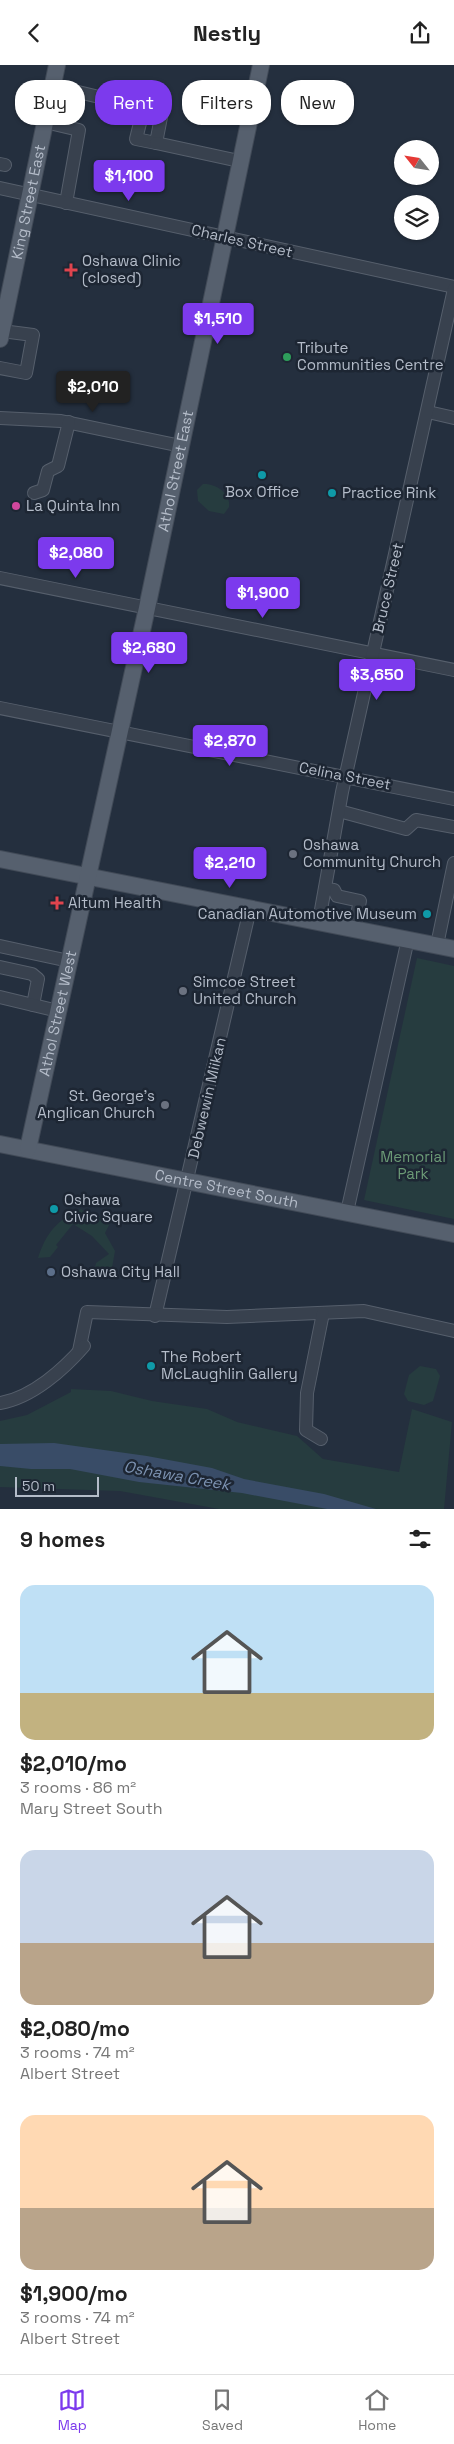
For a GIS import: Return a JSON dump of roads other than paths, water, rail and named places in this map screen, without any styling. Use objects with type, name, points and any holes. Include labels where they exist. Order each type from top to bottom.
[{"type":"main road","name":"King Street East","points":[[54,80],[58,65]]},
{"type":"main road","name":"Athol Street East","points":[[87,877],[147,608],[261,65]]},
{"type":"main road","name":"King Street East","points":[[1,335],[44,125]]},
{"type":"main road","points":[[0,859],[454,949]]},
{"type":"main road","name":"Athol Street West","points":[[28,1149],[87,877]]},
{"type":"main road","name":"Centre Street South","points":[[0,1144],[454,1234]]},
{"type":"street","points":[[58,125],[80,130],[66,203]]},
{"type":"street","points":[[140,125],[136,139],[240,161]]},
{"type":"street","points":[[156,143],[159,125]]},
{"type":"street","name":"Charles Street","points":[[0,188],[454,288]]},
{"type":"street","name":"Bruce Street","points":[[319,921],[346,775],[454,288]]},
{"type":"street","points":[[0,368],[26,373],[33,335],[1,335]]},
{"type":"street","points":[[428,412],[454,418]]},
{"type":"street","points":[[0,418],[69,423],[181,446]]},
{"type":"street","points":[[34,493],[43,491],[48,471],[58,466],[69,423]]},
{"type":"street","points":[[0,578],[454,670]]},
{"type":"street","name":"Celina Street","points":[[0,708],[346,775],[454,799]]},
{"type":"street","points":[[339,811],[406,829],[416,820],[454,827]]},
{"type":"street","points":[[437,945],[454,863]]},
{"type":"street","points":[[325,889],[334,890],[337,896],[360,901],[354,928]]},
{"type":"street","name":"Debwewin Miikan","points":[[155,1316],[250,909]]},
{"type":"street","points":[[347,1212],[408,939]]},
{"type":"street","points":[[0,946],[69,961]]},
{"type":"street","points":[[0,967],[32,974],[38,979],[33,1005]]},
{"type":"street","points":[[0,997],[58,1011]]},
{"type":"street","points":[[0,1403],[9,1402],[36,1388],[69,1364],[84,1345],[90,1312],[155,1316],[227,1317],[364,1311],[454,1331]]},
{"type":"street","points":[[321,1439],[306,1430],[307,1393],[323,1313]]},
{"type":"water","name":"Oshawa Creek","points":[[54,1443],[147,1456],[212,1468],[244,1479],[324,1494],[376,1509],[327,1509],[242,1493],[139,1482],[70,1469],[31,1469],[0,1466],[0,1444]]},
{"type":"place","name":"Oshawa Clinic (closed)","points":[[71,270]]},
{"type":"place","name":"Tribute Communities Centre","points":[[287,357]]},
{"type":"place","name":"Box Office","points":[[262,475]]},
{"type":"place","name":"Practice Rink","points":[[332,493]]},
{"type":"place","name":"La Quinta Inn","points":[[16,506]]},
{"type":"place","name":"Oshawa Community Church","points":[[293,854]]},
{"type":"place","name":"Altum Health","points":[[57,903]]},
{"type":"place","name":"Canadian Automotive Museum","points":[[427,914]]},
{"type":"place","name":"Simcoe Street United Church","points":[[183,991]]},
{"type":"place","name":"St. George's Anglican Church","points":[[165,1105]]},
{"type":"place","name":"Oshawa Civic Square","points":[[54,1209]]},
{"type":"place","name":"Oshawa City Hall","points":[[51,1272]]},
{"type":"place","name":"The Robert McLaughlin Gallery","points":[[151,1366]]},
{"type":"park label","name":"Memorial Park","points":[[413,1166]]}]
